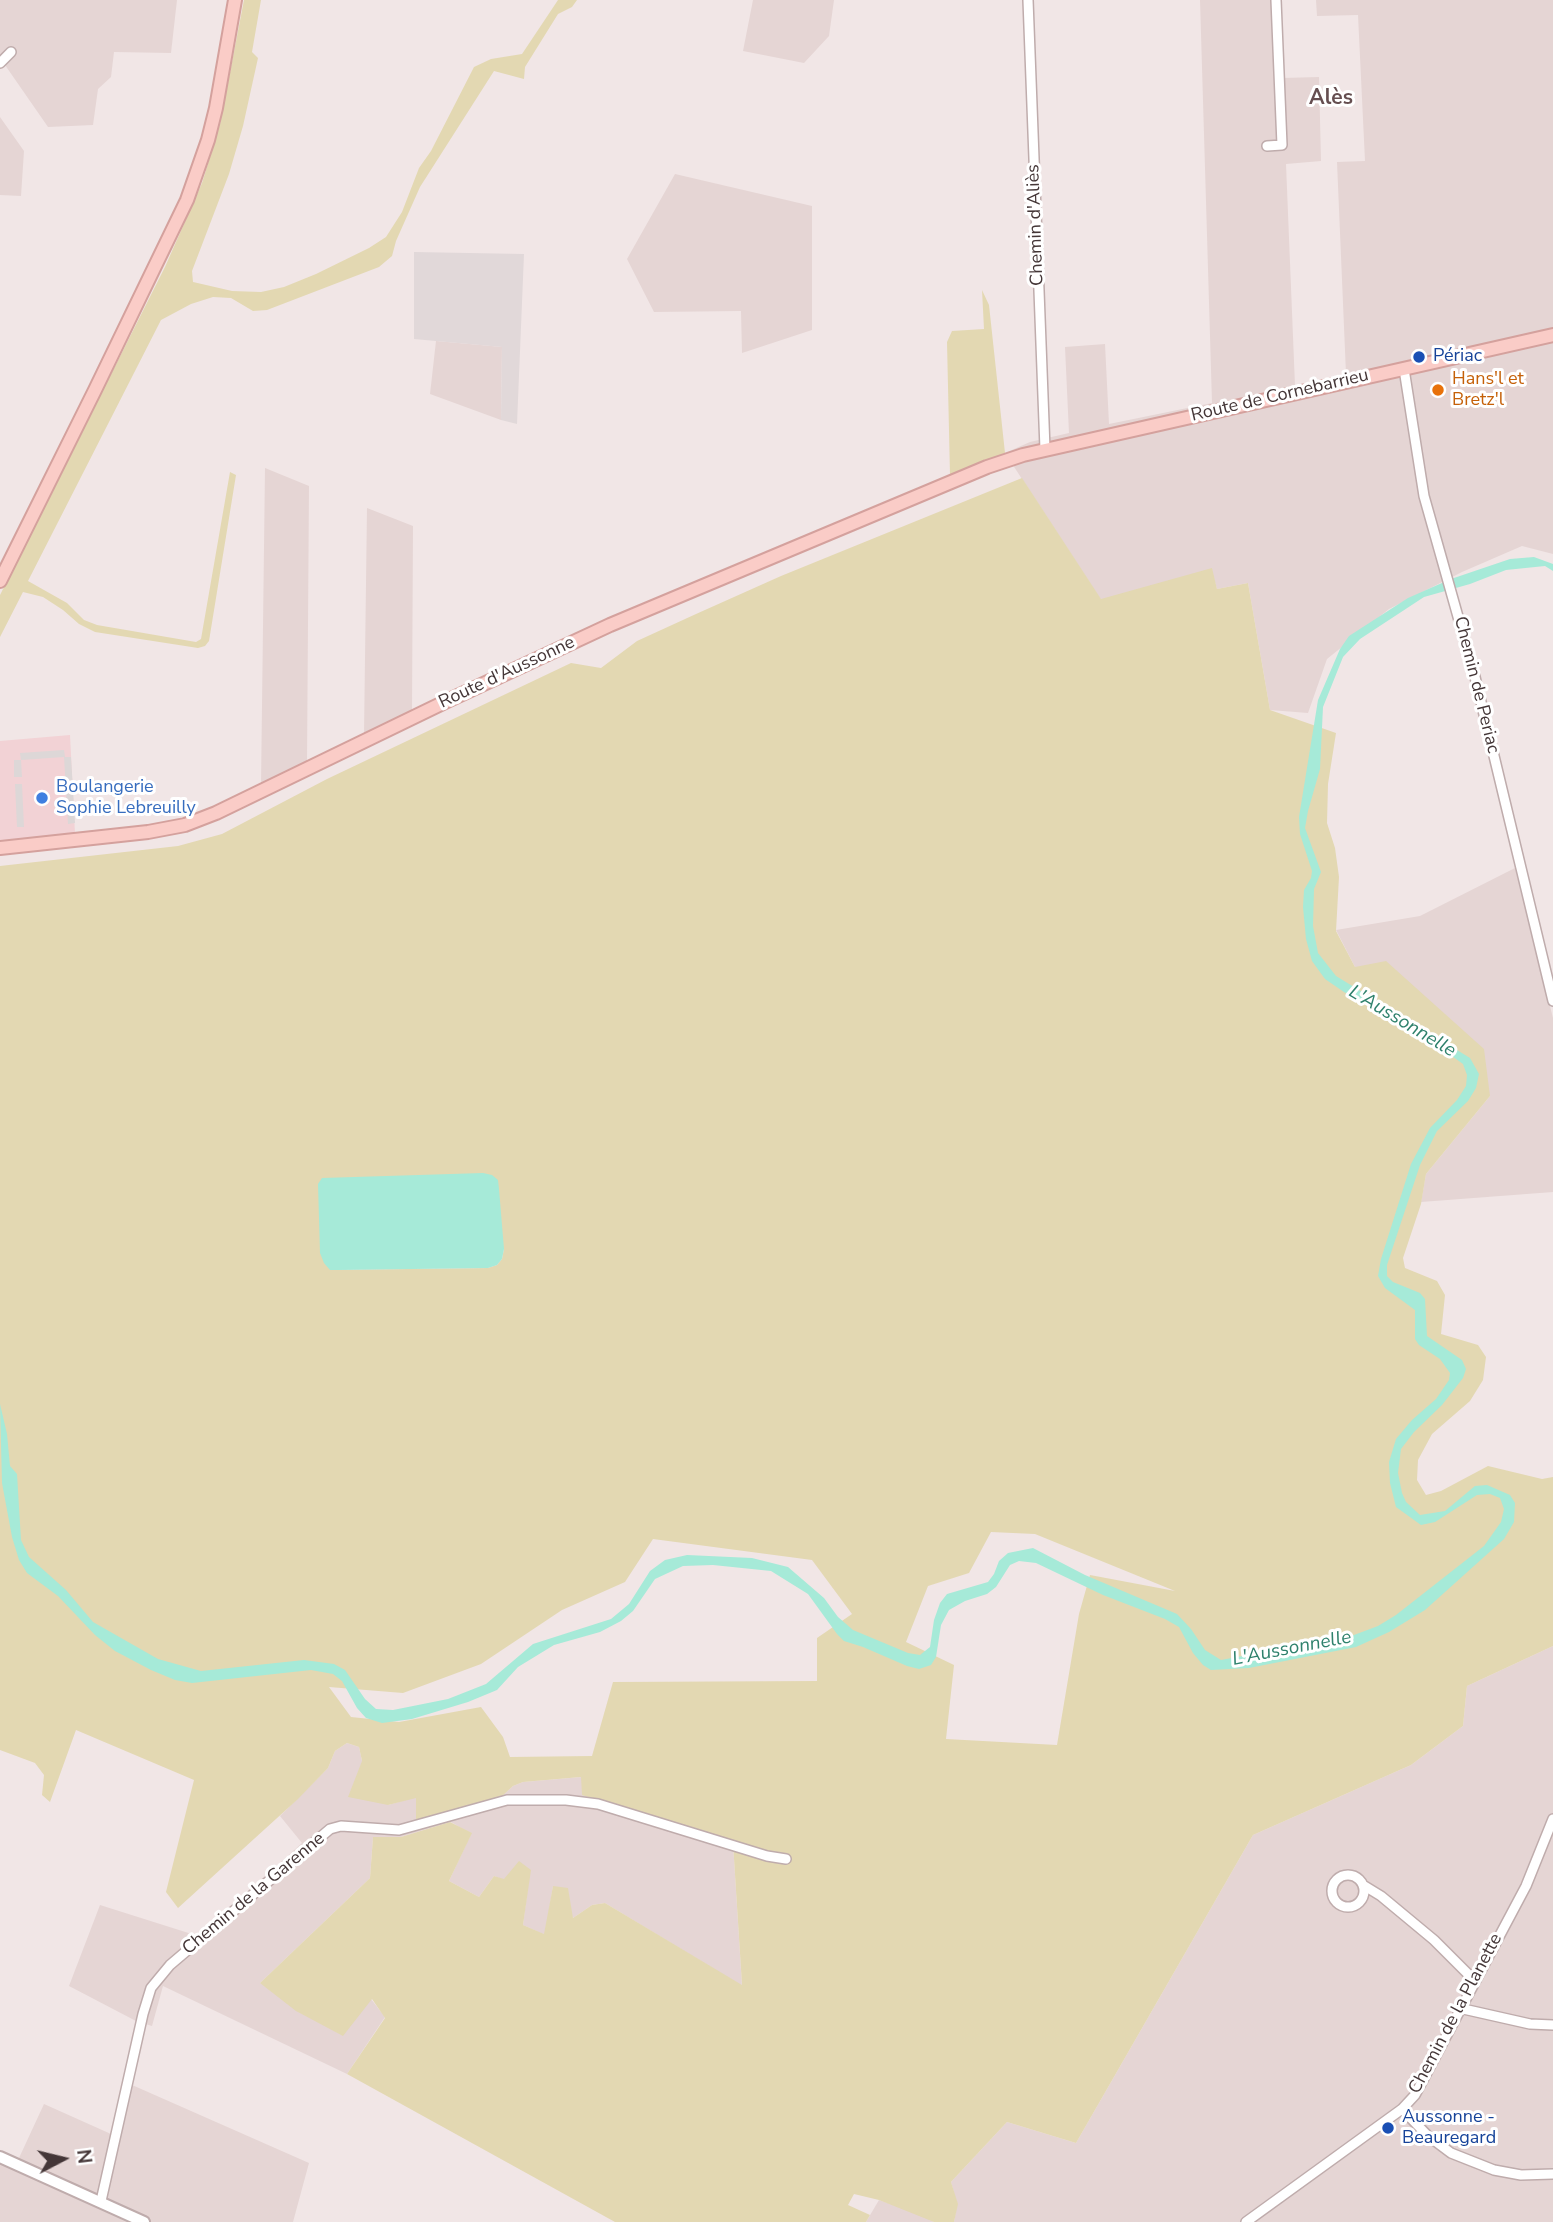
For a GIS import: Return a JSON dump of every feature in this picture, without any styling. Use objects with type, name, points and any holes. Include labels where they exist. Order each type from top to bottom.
[{"type":"main road","points":[[0,581],[187,200],[216,108],[235,0]]},
{"type":"main road","name":"Route de Cornebarrieu","points":[[1007,460],[1045,449],[1553,335]]},
{"type":"main road","name":"Route d'Aussonne","points":[[0,848],[148,832],[185,825],[216,813],[610,625],[1007,460]]},
{"type":"street","name":"Chemin d'Aliès","points":[[1028,0],[1045,449]]},
{"type":"street","points":[[1267,146],[1282,145],[1276,0]]},
{"type":"street","points":[[0,63],[10,52]]},
{"type":"street","name":"Chemin de Periac","points":[[1404,369],[1424,496],[1448,575],[1553,1001]]},
{"type":"street","name":"Chemin de la Garenne","points":[[101,2201],[151,1988],[170,1965],[330,1829],[341,1826],[399,1830],[508,1800],[566,1800],[598,1804],[767,1856],[786,1859]]},
{"type":"street","name":"Chemin de la Planette","points":[[1246,2222],[1402,2109],[1415,2095],[1526,1886],[1553,1819]]},
{"type":"street","points":[[1363,1885],[1381,1896],[1434,1940],[1474,1980]]},
{"type":"street","points":[[1459,2008],[1530,2024],[1553,2025]]},
{"type":"street","points":[[1402,2109],[1427,2135],[1451,2153],[1494,2170],[1521,2175],[1553,2174]]},
{"type":"street","points":[[0,2157],[144,2222]]},
{"type":"shaded area","points":[[0,0],[177,0],[171,53],[114,52],[111,77],[98,89],[93,125],[48,127],[5,65],[0,68]]},
{"type":"shaded area","points":[[244,0],[261,0],[252,52],[258,58],[229,174],[192,271],[193,282],[232,291],[261,292],[284,287],[316,274],[386,237],[402,212],[419,168],[431,151],[474,67],[491,59],[522,54],[558,0],[577,0],[572,7],[558,14],[525,67],[524,79],[494,71],[420,187],[392,256],[379,267],[267,310],[253,311],[231,298],[213,297],[191,304],[161,320],[28,581],[67,603],[84,620],[97,625],[196,642],[201,639],[230,472],[236,475],[209,641],[205,646],[198,648],[95,632],[79,624],[43,597],[23,592],[0,637],[0,595],[165,267],[202,183],[220,124]]},
{"type":"shaded area","points":[[753,0],[834,0],[829,36],[804,63],[743,51]]},
{"type":"shaded area","points":[[1200,0],[1279,0],[1282,78],[1319,77],[1321,161],[1286,164],[1295,386],[1346,374],[1337,162],[1365,161],[1358,15],[1317,16],[1316,0],[1553,0],[1553,554],[1522,546],[1462,572],[1389,609],[1327,659],[1308,713],[1270,710],[1248,583],[1217,589],[1211,569],[1101,600],[1005,453],[1030,442],[1069,433],[1065,347],[1105,344],[1109,424],[1212,403]]},
{"type":"shaded area","points":[[0,117],[24,151],[21,196],[0,195]]},
{"type":"shaded area","points":[[675,174],[812,206],[812,330],[742,353],[741,311],[654,312],[627,259]]},
{"type":"shaded area","points":[[414,252],[524,254],[517,424],[501,420],[502,347],[414,339]]},
{"type":"shaded area","points":[[982,290],[989,305],[1005,453],[950,475],[947,342],[952,331],[984,329]]},
{"type":"shaded area","points":[[436,341],[502,347],[501,420],[430,394]]},
{"type":"shaded area","points":[[265,468],[309,486],[307,761],[261,785]]},
{"type":"shaded area","points":[[1022,478],[1101,599],[1212,568],[1217,589],[1248,583],[1270,710],[1336,733],[1328,784],[1327,823],[1335,848],[1339,877],[1336,931],[1355,967],[1386,961],[1484,1049],[1490,1096],[1426,1174],[1421,1204],[1403,1258],[1405,1268],[1437,1281],[1445,1295],[1441,1334],[1478,1345],[1486,1357],[1483,1380],[1470,1401],[1432,1434],[1418,1460],[1417,1480],[1426,1495],[1441,1491],[1488,1466],[1542,1479],[1553,1477],[1553,1646],[1467,1686],[1463,1726],[1411,1765],[1253,1835],[1076,2143],[1007,2122],[951,2182],[958,2204],[954,2222],[934,2222],[879,2200],[854,2194],[848,2205],[870,2215],[866,2222],[615,2222],[347,2074],[385,2018],[372,1999],[343,2036],[296,2011],[260,1983],[370,1878],[373,1837],[401,1837],[450,1822],[472,1833],[449,1881],[479,1897],[494,1876],[504,1879],[519,1861],[531,1870],[523,1925],[544,1934],[553,1886],[568,1888],[573,1918],[592,1905],[605,1903],[742,1985],[733,1843],[582,1795],[581,1777],[523,1782],[513,1786],[500,1798],[416,1820],[416,1798],[388,1805],[348,1797],[362,1761],[359,1747],[347,1743],[335,1751],[328,1768],[298,1799],[178,1908],[166,1892],[194,1780],[76,1730],[50,1802],[42,1795],[44,1775],[35,1763],[0,1750],[0,866],[178,846],[222,834],[327,779],[571,663],[601,668],[637,641],[781,576]],"holes":[[[504,1249],[502,1259],[497,1265],[488,1268],[330,1270]],[[991,1532],[1035,1534],[1175,1591],[1090,1575],[1079,1614],[1057,1745],[946,1739],[954,1665],[906,1642],[928,1586],[969,1573]],[[653,1539],[812,1560],[852,1614],[817,1638],[817,1681],[613,1682],[592,1756],[510,1757],[503,1737],[481,1707],[399,1722],[351,1717],[329,1687],[403,1693],[481,1664],[562,1610],[625,1582]]]},
{"type":"shaded area","points":[[367,508],[413,526],[412,711],[364,734]]},
{"type":"shaded area","points":[[70,735],[75,834],[0,843],[0,741]]},
{"type":"shaded area","points":[[64,750],[65,757],[71,757],[75,823],[68,824],[64,757],[21,760],[20,753]]},
{"type":"shaded area","points":[[14,760],[21,760],[22,777],[14,777]]},
{"type":"shaded area","points":[[15,784],[22,784],[24,827],[17,827]]},
{"type":"shaded area","points":[[1515,868],[1553,1018],[1553,1192],[1421,1202],[1426,1174],[1490,1096],[1355,967],[1336,930],[1420,916]]},
{"type":"shaded area","points":[[1553,1646],[1553,2222],[954,2222],[957,2204],[951,2182],[1007,2122],[1076,2143],[1253,1835],[1411,1765],[1463,1726],[1467,1686]]},
{"type":"shaded area","points":[[347,1743],[359,1747],[362,1761],[388,1805],[416,1797],[416,1819],[500,1798],[513,1786],[523,1782],[582,1777],[733,1843],[742,1986],[605,1903],[592,1905],[573,1918],[553,1886],[545,1935],[523,1925],[530,1870],[504,1880],[494,1876],[479,1897],[449,1881],[471,1834],[451,1822],[401,1837],[373,1837],[370,1878],[260,1983],[371,1999],[385,2017],[347,2074],[163,1986],[152,2026],[136,2021],[69,1986],[100,1905],[198,1936],[302,1843],[280,1816],[328,1768],[335,1751]]},
{"type":"shaded area","points":[[123,2081],[309,2163],[293,2222],[0,2222],[0,2150],[19,2158],[44,2104],[111,2134]]},
{"type":"shaded area","points":[[879,2200],[922,2215],[934,2222],[866,2222]]},
{"type":"water","name":"L'Aussonnelle","points":[[1534,557],[1553,564],[1553,571],[1545,566],[1506,570],[1424,597],[1360,639],[1343,657],[1323,707],[1320,769],[1305,828],[1321,872],[1314,889],[1313,926],[1318,953],[1336,976],[1470,1058],[1479,1074],[1476,1088],[1468,1101],[1437,1131],[1420,1165],[1387,1265],[1387,1276],[1393,1282],[1420,1293],[1425,1299],[1427,1336],[1462,1360],[1466,1369],[1463,1378],[1442,1405],[1401,1449],[1398,1473],[1406,1502],[1420,1515],[1445,1511],[1475,1486],[1487,1485],[1510,1495],[1515,1503],[1514,1522],[1504,1539],[1425,1610],[1389,1632],[1356,1647],[1249,1668],[1211,1670],[1193,1653],[1179,1627],[1165,1619],[1103,1595],[1036,1563],[1019,1561],[1010,1565],[996,1587],[987,1594],[949,1610],[941,1625],[936,1657],[931,1665],[919,1669],[844,1641],[808,1594],[771,1571],[713,1565],[683,1566],[655,1579],[633,1611],[621,1621],[600,1632],[554,1645],[518,1667],[497,1690],[412,1719],[382,1723],[366,1718],[357,1708],[342,1681],[333,1674],[311,1670],[192,1683],[175,1680],[151,1670],[115,1651],[95,1635],[58,1596],[27,1573],[19,1560],[12,1537],[2,1483],[0,1404],[7,1434],[10,1466],[17,1474],[21,1540],[29,1557],[66,1590],[93,1622],[158,1659],[201,1671],[304,1660],[334,1664],[345,1670],[365,1699],[376,1709],[393,1710],[448,1699],[486,1684],[533,1644],[611,1619],[629,1604],[650,1571],[665,1560],[687,1555],[752,1558],[788,1567],[824,1598],[838,1617],[853,1630],[908,1653],[920,1655],[930,1647],[934,1620],[940,1603],[947,1594],[988,1582],[999,1561],[1008,1553],[1033,1548],[1085,1575],[1177,1614],[1205,1650],[1221,1660],[1354,1635],[1378,1626],[1396,1615],[1484,1546],[1501,1522],[1504,1509],[1500,1498],[1490,1494],[1477,1495],[1435,1522],[1421,1525],[1396,1507],[1390,1483],[1389,1462],[1396,1439],[1412,1420],[1436,1399],[1449,1380],[1450,1373],[1440,1359],[1419,1345],[1415,1339],[1415,1310],[1385,1288],[1378,1276],[1381,1259],[1411,1164],[1430,1128],[1457,1100],[1466,1086],[1467,1075],[1463,1064],[1420,1033],[1325,979],[1312,961],[1306,939],[1303,907],[1304,890],[1312,871],[1300,834],[1299,817],[1318,700],[1340,649],[1349,636],[1408,598],[1451,579],[1510,559]]},
{"type":"water","points":[[483,1173],[498,1180],[504,1249],[502,1259],[497,1265],[488,1268],[330,1270],[324,1263],[320,1253],[318,1184],[322,1178]]},
{"type":"place","name":"Périac","points":[[1419,357]]},
{"type":"place","name":"Hans'l et Bretz'l","points":[[1438,390]]},
{"type":"place","name":"Boulangerie Sophie Lebreuilly","points":[[42,798]]},
{"type":"place","name":"Aussonne - Beauregard","points":[[1388,2128]]},
{"type":"district","name":"Alès","points":[[1331,99]]}]
